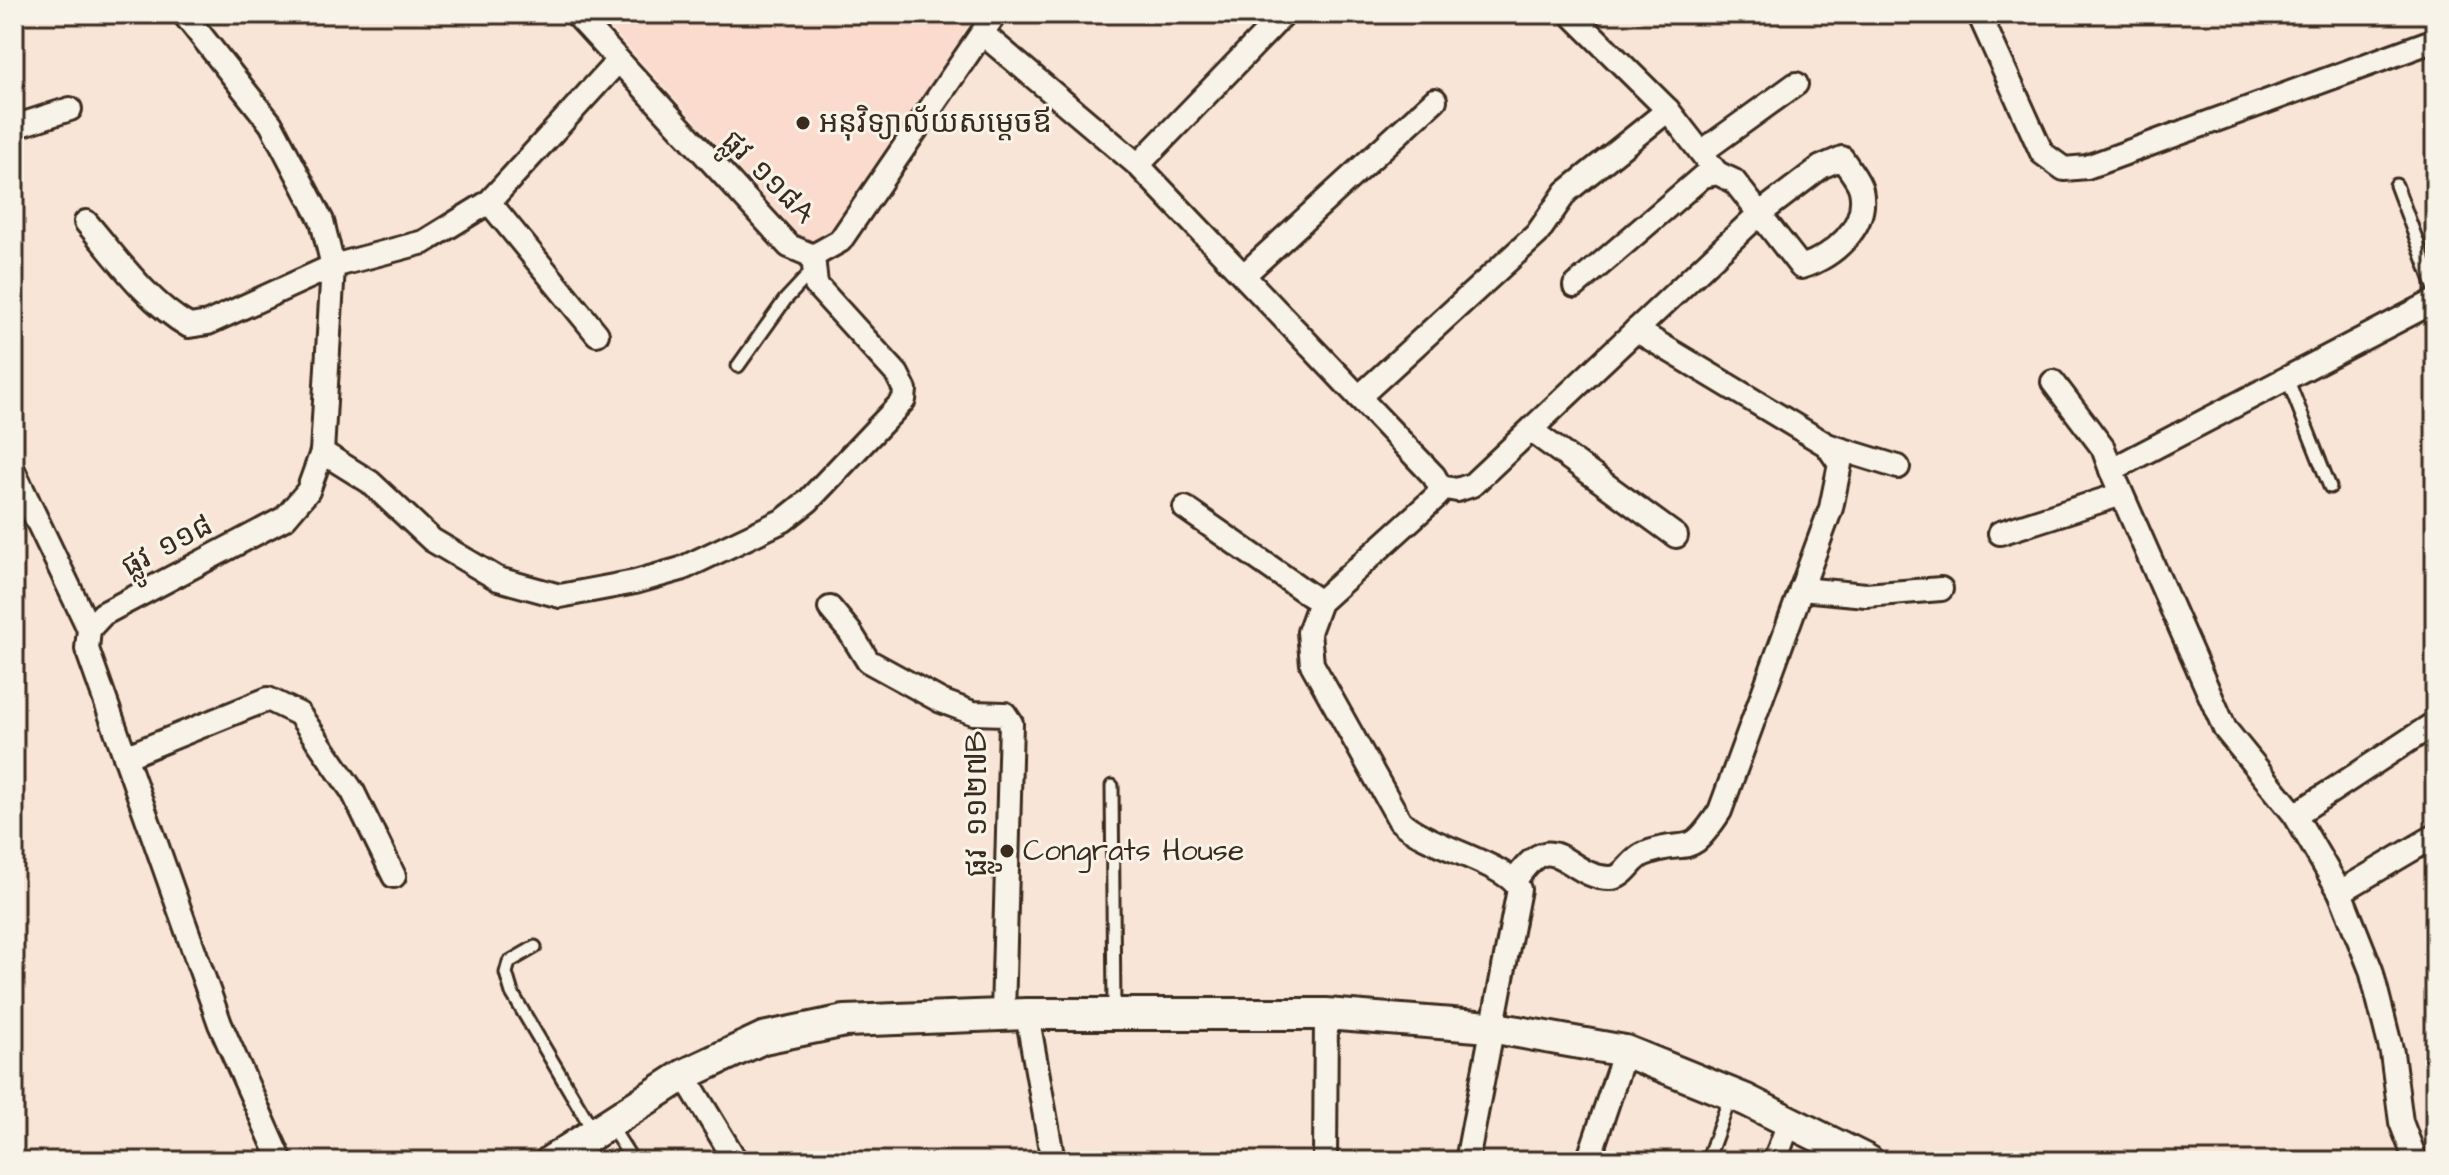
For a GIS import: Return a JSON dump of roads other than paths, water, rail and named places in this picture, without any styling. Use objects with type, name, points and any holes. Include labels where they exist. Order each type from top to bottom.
[{"type":"main road","points":[[551,1161],[684,1075],[763,1038],[845,1021],[1015,1014],[1326,1014],[1490,1027],[1625,1051],[1732,1094],[1868,1161]]},
{"type":"street","name":"ផ្លូវ ១១៨","points":[[89,629],[103,614],[285,518],[308,491],[322,452],[333,266],[322,221],[271,124],[184,14]]},
{"type":"street","name":"ផ្លូវ ១១៨A","points":[[576,14],[789,246],[812,263],[840,241],[995,14]]},
{"type":"street","points":[[1138,165],[1284,14]]},
{"type":"street","points":[[1440,487],[1457,490],[1472,485],[1758,215],[1821,167],[1842,158],[1861,188],[1862,216],[1850,235],[1817,262],[1801,267],[1758,215],[1734,181],[1717,173],[1703,151],[1668,110],[1571,14]]},
{"type":"street","points":[[1979,14],[2042,153],[2064,169],[2087,167],[2435,40]]},
{"type":"street","points":[[983,34],[1138,165],[1434,476],[1440,487],[1437,496],[1320,602],[1309,632],[1312,664],[1400,821],[1422,838],[1515,881],[1519,889],[1490,1027],[1467,1161]]},
{"type":"street","points":[[86,222],[154,301],[189,326],[208,323],[333,266],[424,242],[489,202],[617,62]]},
{"type":"street","points":[[1703,151],[1796,84]]},
{"type":"street","points":[[1244,275],[1435,100]]},
{"type":"street","points":[[14,127],[70,109]]},
{"type":"street","points":[[1359,397],[1537,234],[1566,192],[1668,110]]},
{"type":"street","points":[[1575,286],[1703,176],[1717,173]]},
{"type":"street","points":[[489,202],[597,334]]},
{"type":"street","points":[[322,452],[370,482],[432,540],[498,579],[560,596],[635,582],[681,569],[784,520],[808,501],[904,400],[905,390],[897,374],[816,285],[812,263]]},
{"type":"street","points":[[2111,470],[2435,301]]},
{"type":"street","points":[[1636,330],[1827,445],[1898,467]]},
{"type":"street","points":[[2053,382],[2103,448],[2119,495],[2225,729],[2295,815],[2340,892],[2371,970],[2392,1053],[2401,1122],[2416,1161]]},
{"type":"street","points":[[1532,431],[1676,536]]},
{"type":"street","points":[[1515,881],[1534,856],[1549,853],[1605,878],[1618,877],[1645,854],[1691,846],[1702,838],[1720,811],[1838,485],[1840,464],[1827,445]]},
{"type":"street","points":[[14,472],[89,629],[87,649],[220,1024],[281,1161]]},
{"type":"street","points":[[2000,533],[2119,495]]},
{"type":"street","points":[[1185,508],[1320,602]]},
{"type":"street","points":[[1801,589],[1866,595],[1941,589]]},
{"type":"street","name":"ផ្លូវ ១១២៧B","points":[[830,608],[868,661],[941,701],[973,713],[1005,714],[1011,723],[1015,1014],[1053,1161]]},
{"type":"street","points":[[125,757],[268,699],[286,705],[299,714],[353,792],[394,876]]},
{"type":"street","points":[[2295,815],[2435,723]]},
{"type":"street","points":[[2340,892],[2435,836]]},
{"type":"street","points":[[1325,1161],[1326,1014]]},
{"type":"street","points":[[1588,1161],[1625,1051]]},
{"type":"street","points":[[684,1075],[736,1161]]},
{"type":"street","points":[[1775,1161],[1789,1122]]},
{"type":"lane","points":[[2396,185],[2435,289]]},
{"type":"lane","points":[[738,366],[812,263]]},
{"type":"lane","points":[[2287,378],[2330,487]]},
{"type":"lane","points":[[1112,786],[1114,1015]]},
{"type":"lane","points":[[535,947],[509,962],[506,973],[512,993],[603,1129],[633,1161]]},
{"type":"lane","points":[[1707,1161],[1732,1094]]},
{"type":"place","name":"អនុវិទ្យាល័យសម្តេចឪ","points":[[803,123]]},
{"type":"place","name":"Congrats House","points":[[1007,851]]}]
